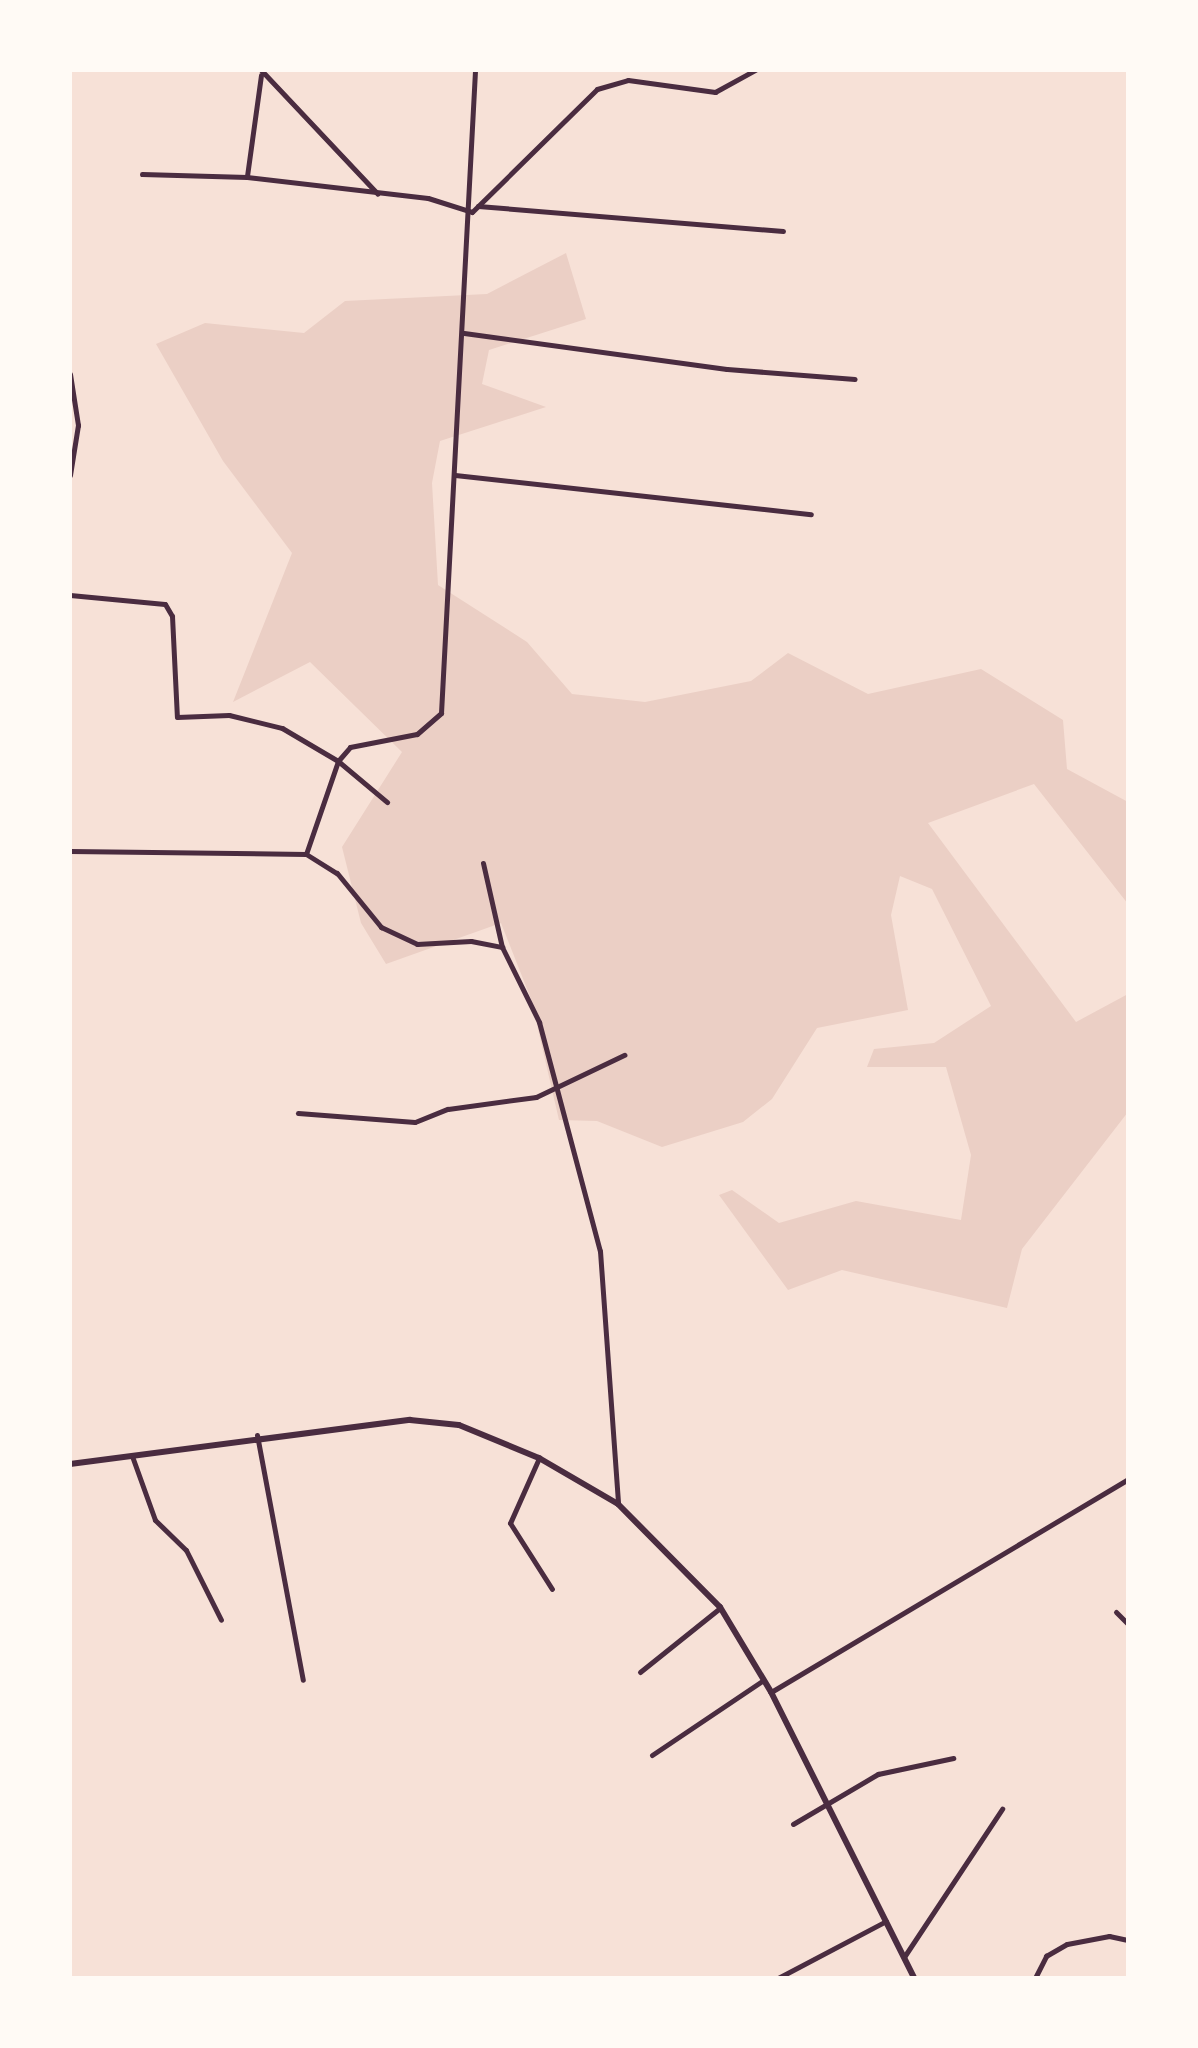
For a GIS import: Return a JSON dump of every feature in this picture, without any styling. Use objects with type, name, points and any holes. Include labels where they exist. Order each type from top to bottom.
[{"type":"street","points":[[306,854],[338,761],[350,747],[417,734],[441,712],[472,212],[475,70]]},
{"type":"street","points":[[472,212],[598,88],[628,80],[715,92],[756,70]]},
{"type":"street","points":[[261,72],[378,194]]},
{"type":"street","points":[[246,177],[261,72]]},
{"type":"street","points":[[142,174],[246,177],[428,198],[472,212]]},
{"type":"street","points":[[478,206],[782,230]]},
{"type":"street","points":[[464,333],[855,379]]},
{"type":"street","points":[[70,374],[78,426],[70,475]]},
{"type":"street","points":[[455,475],[812,514]]},
{"type":"street","points":[[70,595],[166,604],[172,616],[177,717],[229,715],[282,728],[338,761],[387,802]]},
{"type":"street","points":[[70,851],[306,854],[337,872],[381,927],[417,944],[471,941],[502,948]]},
{"type":"street","points":[[483,863],[502,948],[539,1022],[600,1251],[618,1504]]},
{"type":"street","points":[[298,1113],[414,1122],[448,1110],[536,1096],[624,1055]]},
{"type":"street","points":[[70,1464],[257,1435],[410,1420],[459,1425],[539,1458],[618,1504],[720,1607],[770,1692],[914,1978]]},
{"type":"street","points":[[257,1435],[302,1680]]},
{"type":"street","points":[[132,1456],[155,1520],[186,1550],[220,1620]]},
{"type":"street","points":[[539,1458],[510,1523],[552,1589]]},
{"type":"street","points":[[770,1692],[925,1596],[1103,1499],[1128,1478]]},
{"type":"street","points":[[640,1672],[720,1607]]},
{"type":"street","points":[[1116,1612],[1128,1624]]},
{"type":"street","points":[[652,1755],[762,1681]]},
{"type":"street","points":[[793,1824],[824,1801],[878,1774],[953,1758]]},
{"type":"street","points":[[904,1958],[1002,1809]]},
{"type":"street","points":[[778,1978],[886,1921]]},
{"type":"street","points":[[1034,1978],[1046,1956],[1067,1944],[1109,1936],[1128,1940]]},
{"type":"shaded area","points":[[566,253],[586,319],[489,350],[482,384],[546,407],[440,441],[432,483],[438,585],[527,642],[572,694],[645,702],[751,681],[788,653],[868,694],[981,669],[1063,720],[1067,769],[1128,802],[1128,904],[1034,784],[928,823],[1076,1022],[1128,994],[1128,1112],[1022,1249],[1007,1308],[842,1270],[788,1290],[719,1195],[732,1190],[779,1223],[856,1201],[961,1220],[971,1155],[946,1067],[867,1067],[874,1049],[934,1043],[991,1006],[932,889],[900,876],[891,915],[908,1010],[817,1028],[772,1099],[743,1122],[662,1147],[597,1121],[559,1120],[531,999],[501,923],[386,964],[361,923],[342,847],[402,752],[310,662],[233,702],[292,553],[223,461],[156,344],[205,323],[304,333],[345,301],[487,294]]}]
